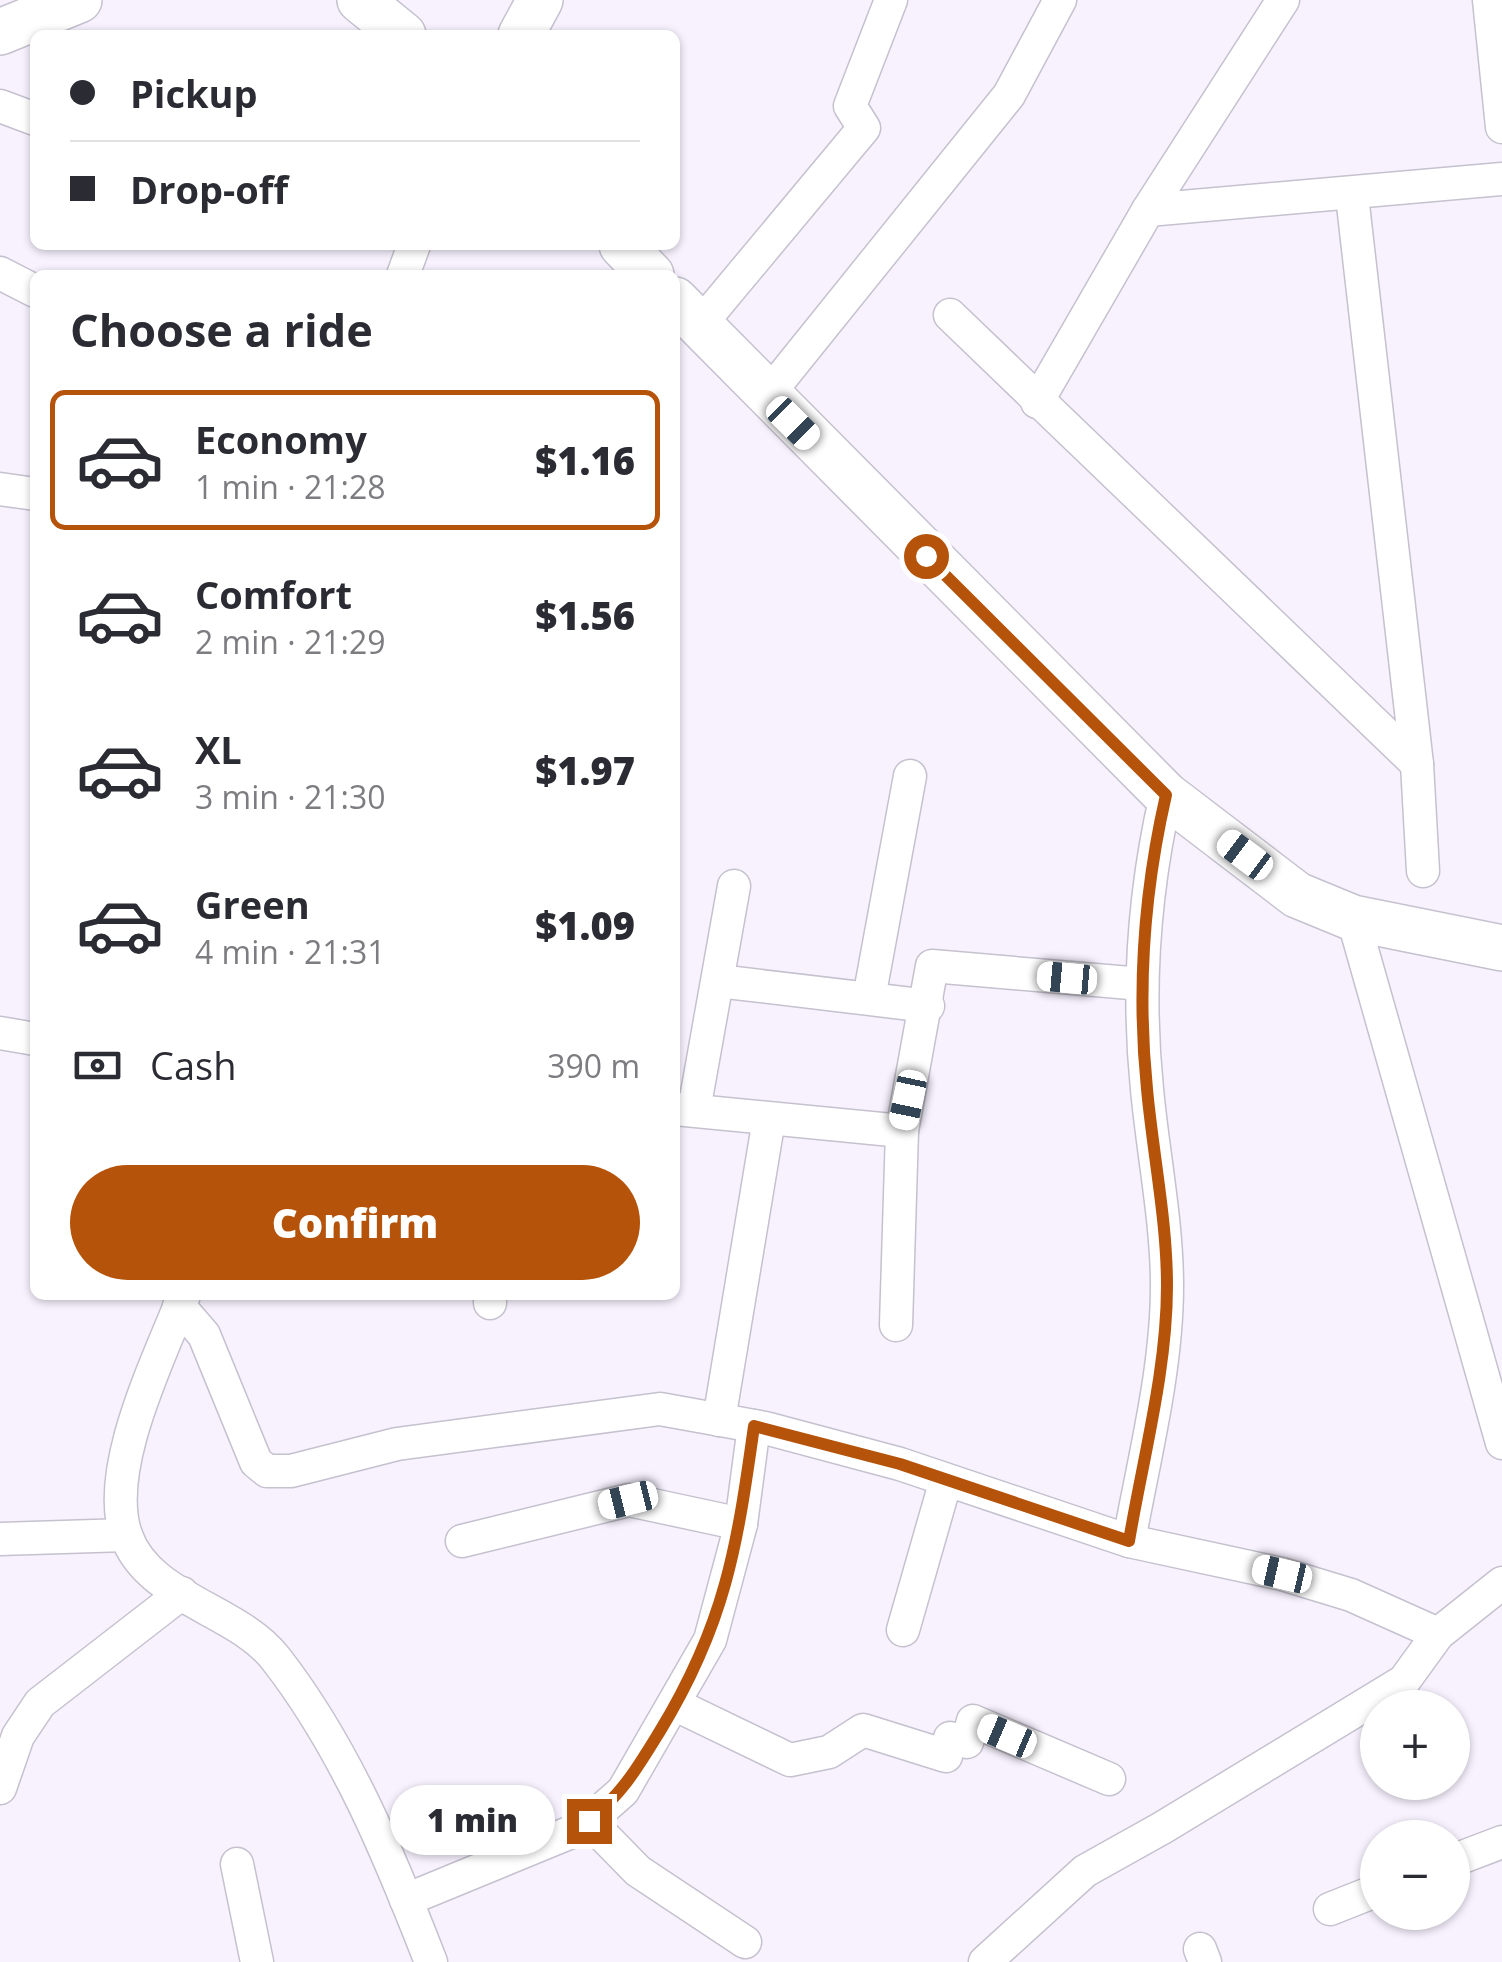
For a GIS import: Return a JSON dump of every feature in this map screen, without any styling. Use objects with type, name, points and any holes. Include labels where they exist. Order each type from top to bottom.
[{"type":"street","points":[[0,32],[78,0]]},
{"type":"street","points":[[360,0],[397,30]]},
{"type":"street","points":[[524,30],[540,0]]},
{"type":"street","points":[[891,0],[850,106],[864,128],[687,313],[1166,795],[1297,895],[1353,918],[1502,948]]},
{"type":"street","points":[[766,396],[1009,96],[1060,0]]},
{"type":"street","points":[[1036,402],[1148,210],[1284,0]]},
{"type":"street","points":[[1489,0],[1502,127]]},
{"type":"street","points":[[0,106],[30,117]]},
{"type":"street","points":[[1148,210],[1352,196],[1502,179]]},
{"type":"street","points":[[1352,196],[1417,764],[1423,871]]},
{"type":"street","points":[[627,250],[646,270]]},
{"type":"street","points":[[0,273],[30,288]]},
{"type":"street","points":[[950,315],[1036,402],[1417,764]]},
{"type":"street","points":[[0,489],[30,493]]},
{"type":"street","points":[[869,998],[910,776]]},
{"type":"street","points":[[1129,1541],[1160,1361],[1167,1286],[1146,1084],[1142,984],[1153,850],[1166,795]]},
{"type":"street","points":[[734,886],[718,981],[685,1110],[902,1131]]},
{"type":"street","points":[[1353,918],[1502,1443]]},
{"type":"street","points":[[896,1324],[902,1131],[928,1006],[932,966],[1142,984]]},
{"type":"street","points":[[718,981],[928,1006]]},
{"type":"street","points":[[0,1034],[30,1038]]},
{"type":"street","points":[[719,1420],[770,1119]]},
{"type":"street","points":[[182,1300],[204,1336],[256,1462],[267,1472],[290,1471],[397,1444],[604,1414],[660,1410],[754,1426],[946,1480],[1129,1541],[1334,1590],[1438,1634]]},
{"type":"street","points":[[182,1300],[134,1425],[122,1487],[126,1535],[144,1564],[274,1655],[325,1733],[392,1861],[430,1962]]},
{"type":"street","points":[[406,1900],[581,1828],[623,1792],[676,1706],[710,1640],[740,1524],[754,1426]]},
{"type":"street","points":[[903,1630],[946,1480]]},
{"type":"street","points":[[462,1542],[628,1500],[645,1500],[740,1524]]},
{"type":"street","points":[[0,1540],[126,1535]]},
{"type":"street","points":[[985,1962],[1084,1870],[1162,1828],[1404,1681],[1438,1634],[1502,1583]]},
{"type":"street","points":[[0,1788],[18,1736],[40,1703],[182,1593]]},
{"type":"street","points":[[676,1706],[790,1760],[829,1752],[864,1730],[946,1756],[950,1738],[967,1742],[972,1721],[1109,1780]]},
{"type":"street","points":[[589,1821],[638,1871],[745,1942]]},
{"type":"street","points":[[1470,1854],[1502,1842]]},
{"type":"street","points":[[237,1864],[257,1962]]},
{"type":"street","points":[[1330,1909],[1360,1897]]},
{"type":"route","points":[[589,1821],[623,1792],[684,1693],[710,1640],[729,1580],[754,1426],[900,1464],[1129,1541],[1160,1361],[1167,1286],[1146,1084],[1142,984],[1153,850],[1166,795],[926,556]]}]
